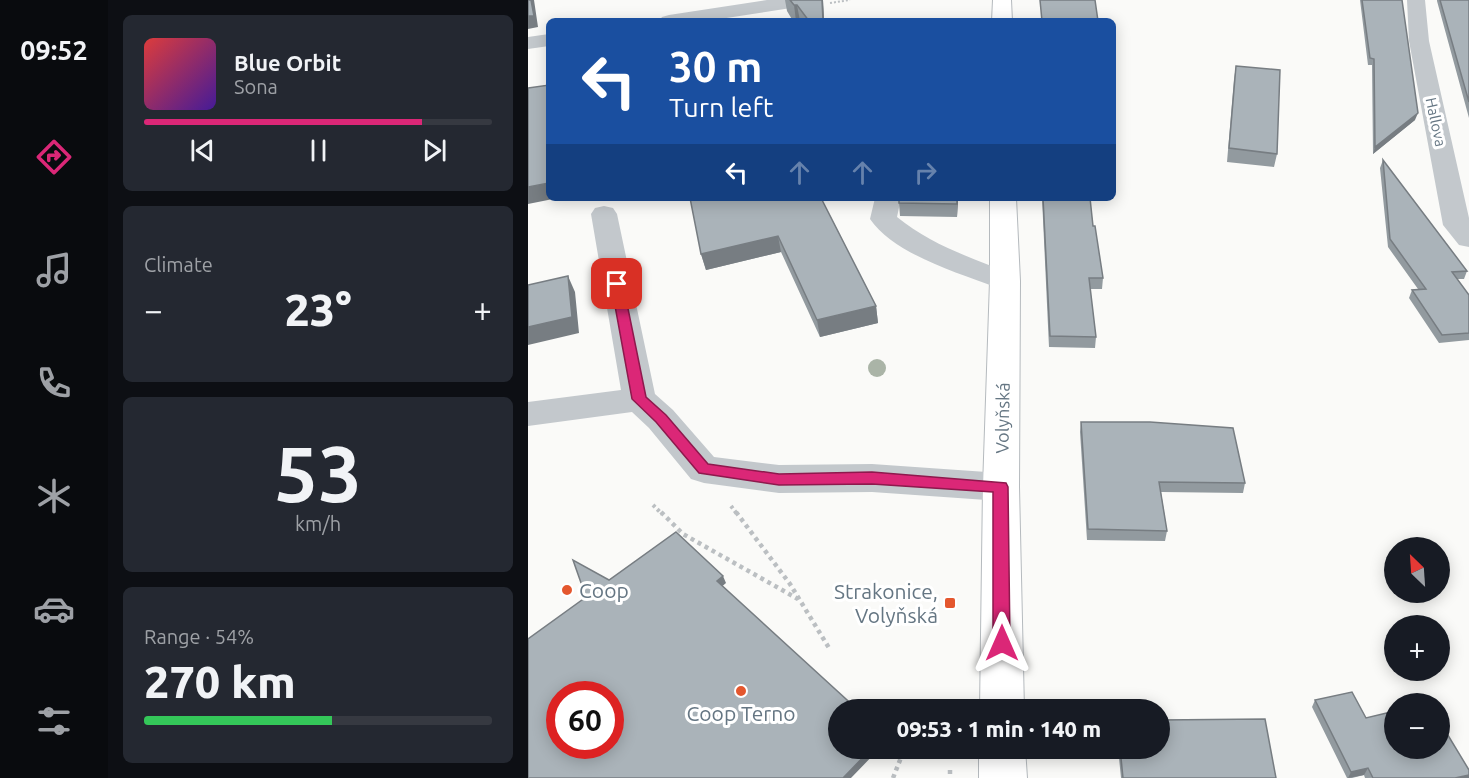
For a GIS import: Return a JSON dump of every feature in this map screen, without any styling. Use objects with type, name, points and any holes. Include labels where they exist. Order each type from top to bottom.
[{"type":"main road","points":[[1002,0],[1002,18]]},
{"type":"main road","name":"Volyňská","points":[[1002,699],[1001,487],[1005,281],[1003,201]]},
{"type":"main road","points":[[1002,759],[1003,778]]},
{"type":"street","points":[[693,18],[804,0]]},
{"type":"street","name":"Hallova","points":[[1416,0],[1419,41],[1457,225],[1469,239]]},
{"type":"street","points":[[528,43],[546,40]]},
{"type":"street","points":[[887,201],[884,219],[900,235],[925,249],[1005,281]]},
{"type":"street","points":[[604,214],[639,399],[661,419],[704,469],[779,479],[872,478],[1001,487]]},
{"type":"street","points":[[528,414],[639,399]]},
{"type":"path","points":[[704,469],[799,599],[829,648]]},
{"type":"path","points":[[653,505],[683,534],[799,599]]},
{"type":"path","points":[[893,778],[900,759]]},
{"type":"path","points":[[950,770],[950,778]]},
{"type":"building","points":[[528,0],[531,0],[534,16],[528,16]]},
{"type":"building","points":[[790,0],[822,0],[823,18],[807,18],[797,5]]},
{"type":"building","points":[[1040,0],[1095,0],[1098,18],[1042,18]]},
{"type":"building","points":[[1362,0],[1402,0],[1418,113],[1375,147],[1374,59],[1370,58]]},
{"type":"building","points":[[1440,0],[1469,0],[1469,102]]},
{"type":"building","points":[[1236,66],[1280,70],[1277,154],[1229,148]]},
{"type":"building","points":[[546,85],[546,184],[528,187],[528,88]]},
{"type":"building","points":[[1383,160],[1467,271],[1452,272],[1469,295],[1469,333],[1442,335],[1412,290],[1426,289],[1390,239]]},
{"type":"building","points":[[691,201],[823,201],[876,306],[817,320],[778,236],[701,254]]},
{"type":"building","points":[[899,201],[957,201],[957,204],[899,203]]},
{"type":"building","points":[[1043,201],[1090,201],[1103,278],[1089,278],[1096,337],[1050,336]]},
{"type":"building","points":[[568,276],[572,317],[528,327],[528,285]]},
{"type":"building","points":[[1081,422],[1150,422],[1233,428],[1245,483],[1159,482],[1167,531],[1088,529]]},
{"type":"building","points":[[676,532],[723,576],[717,581],[846,699],[828,699],[828,759],[861,759],[843,778],[528,778],[528,639],[586,597],[573,560],[609,580]]},
{"type":"building","points":[[1352,692],[1366,718],[1384,714],[1384,759],[1450,759],[1450,739],[1469,770],[1469,775],[1455,778],[1373,778],[1368,768],[1351,772],[1315,700]]},
{"type":"building","points":[[1265,719],[1276,778],[1123,778],[1121,759],[1170,759],[1170,720]]},
{"type":"place","name":"Coop","points":[[567,590]]},
{"type":"place","name":"Strakonice, Volyňská","points":[[950,603]]},
{"type":"place","name":"Coop Terno","points":[[741,691]]},
{"type":"route","points":[[617,284],[639,399],[661,419],[704,469],[726,474],[779,479],[872,478],[1001,487],[1002,643]]}]
